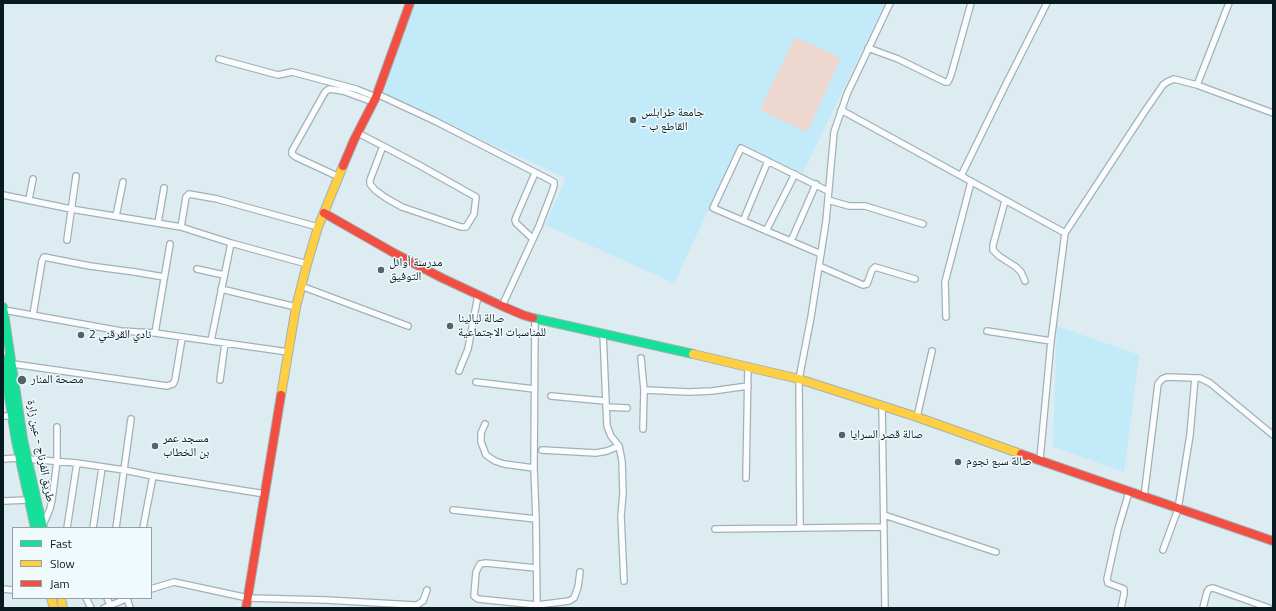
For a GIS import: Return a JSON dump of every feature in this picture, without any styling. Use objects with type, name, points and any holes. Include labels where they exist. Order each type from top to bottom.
[{"type":"street","points":[[246,608],[288,352],[301,286],[318,227],[358,133],[375,98],[410,3]]},
{"type":"street","points":[[800,528],[799,379],[808,338],[821,254],[828,200],[834,132],[841,110],[868,48],[890,3]]},
{"type":"street","points":[[868,48],[898,59],[945,82],[948,82],[972,3]]},
{"type":"street","points":[[961,176],[1047,3]]},
{"type":"street","points":[[1198,86],[1229,3]]},
{"type":"street","points":[[218,59],[278,75],[292,72],[356,89],[375,98],[435,121],[552,181],[554,186],[533,239],[502,306]]},
{"type":"street","points":[[1040,459],[1051,341],[1065,233],[1163,85],[1174,79],[1273,113]]},
{"type":"street","points":[[339,177],[296,157],[292,154],[292,151],[325,92],[329,89],[375,98]]},
{"type":"street","points":[[841,110],[1065,233]]},
{"type":"street","points":[[358,133],[384,146],[476,197],[474,214],[466,227],[461,227],[402,207],[375,190],[370,184],[370,180],[384,146]]},
{"type":"street","points":[[821,254],[713,208],[741,148],[828,191]]},
{"type":"street","points":[[743,221],[768,161]]},
{"type":"street","points":[[533,239],[516,223],[515,220],[535,173]]},
{"type":"street","points":[[766,231],[795,174]]},
{"type":"street","points":[[67,240],[76,176]]},
{"type":"street","points":[[29,199],[33,179]]},
{"type":"street","points":[[116,216],[123,182]]},
{"type":"street","points":[[946,317],[946,282],[971,182]]},
{"type":"street","points":[[791,241],[816,184]]},
{"type":"street","points":[[158,223],[164,188]]},
{"type":"street","points":[[181,227],[186,197],[189,194],[318,227]]},
{"type":"street","points":[[3,195],[29,199],[71,209],[181,227],[231,243],[307,264]]},
{"type":"street","points":[[828,200],[849,206],[865,206],[923,224]]},
{"type":"street","points":[[1005,201],[993,250],[999,256],[1016,267],[1021,272],[1025,282]]},
{"type":"street","points":[[324,213],[394,253],[478,295],[502,306],[535,318],[799,379],[1040,459],[1129,492],[1273,541]]},
{"type":"street","points":[[211,341],[231,243]]},
{"type":"street","points":[[155,333],[170,244]]},
{"type":"street","points":[[33,315],[42,261],[44,257],[90,266],[164,277]]},
{"type":"street","points":[[819,266],[863,285],[867,284],[872,270],[875,267],[915,279]]},
{"type":"street","points":[[197,270],[224,274]]},
{"type":"street","points":[[301,286],[408,326]]},
{"type":"street","points":[[221,289],[296,307]]},
{"type":"street","points":[[460,371],[468,349],[478,295]]},
{"type":"street","points":[[3,309],[121,331],[155,333],[288,352]]},
{"type":"street","name":"طريق الفرناج - عين زارة","points":[[3,309],[13,364],[28,500],[40,527]]},
{"type":"street","points":[[535,318],[534,468],[537,607]]},
{"type":"street","points":[[987,331],[1051,341]]},
{"type":"street","points":[[603,333],[607,426],[611,436],[619,446],[622,461],[623,494],[621,516],[624,581]]},
{"type":"street","points":[[13,364],[167,386],[173,384],[175,380],[182,338]]},
{"type":"street","points":[[220,380],[226,343]]},
{"type":"street","points":[[917,417],[932,351]]},
{"type":"street","points":[[641,358],[644,390],[643,429]]},
{"type":"street","name":"طريق الفرناج - عين زارة","points":[[3,359],[7,416],[23,459],[40,527]]},
{"type":"street","points":[[746,478],[748,366]]},
{"type":"street","points":[[1144,497],[1158,384],[1162,379],[1167,377],[1200,378],[1210,383],[1273,435]]},
{"type":"street","points":[[1163,550],[1178,509],[1190,435],[1195,378]]},
{"type":"street","points":[[476,382],[534,389]]},
{"type":"street","points":[[644,390],[696,392],[748,386]]},
{"type":"street","points":[[551,396],[627,408]]},
{"type":"street","points":[[882,406],[885,608]]},
{"type":"street","points":[[116,527],[131,419]]},
{"type":"street","points":[[485,424],[481,433],[481,442],[486,456],[504,464],[534,468]]},
{"type":"street","points":[[40,527],[50,509],[57,462],[57,427]]},
{"type":"street","points":[[542,450],[596,453],[619,446]]},
{"type":"street","points":[[3,459],[77,463],[265,494]]},
{"type":"street","points":[[67,527],[77,463]]},
{"type":"street","points":[[94,527],[102,468]]},
{"type":"street","points":[[143,527],[153,476]]},
{"type":"street","points":[[1121,608],[1124,589],[1108,583],[1107,579],[1118,529],[1129,492]]},
{"type":"street","points":[[3,501],[28,500]]},
{"type":"street","points":[[453,510],[536,519]]},
{"type":"street","points":[[884,515],[996,552]]},
{"type":"street","points":[[715,529],[884,527]]},
{"type":"street","points":[[536,568],[486,563],[480,564],[477,568],[474,594],[475,598],[537,607],[569,601],[574,598],[578,587],[580,572]]},
{"type":"street","points":[[152,589],[174,582],[248,598],[299,598],[414,605],[417,605],[423,601],[427,590]]},
{"type":"street","points":[[1203,608],[1207,592],[1209,589],[1213,588],[1269,608]]},
{"type":"street","points":[[86,599],[91,608]]},
{"type":"street","points":[[107,599],[110,605]]},
{"type":"street","points":[[104,608],[125,599]]},
{"type":"shaded area","name":"جامعة طرابلس - القاطع ب","points":[[415,3],[885,3],[803,173],[739,144],[674,283],[545,225],[566,178],[383,95],[386,87],[386,78]]},
{"type":"shaded area","points":[[795,37],[841,58],[807,132],[760,110]]},
{"type":"shaded area","points":[[1057,326],[1139,355],[1124,472],[1053,447]]},
{"type":"traffic: fast","points":[[3,307],[23,439],[43,527]]},
{"type":"traffic: fast","points":[[533,318],[693,354]]},
{"type":"traffic: fast","points":[[3,359],[16,441],[35,527]]},
{"type":"traffic: slow","points":[[281,395],[296,307],[307,264],[318,227],[343,166]]},
{"type":"traffic: slow","points":[[693,354],[799,379],[917,417],[1021,454]]},
{"type":"traffic: slow","points":[[51,599],[54,608]]},
{"type":"traffic: slow","points":[[61,599],[63,608]]},
{"type":"traffic: jam","points":[[343,166],[354,140],[376,97],[410,3]]},
{"type":"traffic: jam","points":[[324,213],[394,253],[442,278],[502,306],[533,318]]},
{"type":"traffic: jam","points":[[246,608],[281,395]]},
{"type":"traffic: jam","points":[[1021,454],[1273,541]]},
{"type":"place","name":"جامعة طرابلس - القاطع ب","points":[[633,120]]},
{"type":"place","name":"مدرسة أوائل التوفيق","points":[[381,270]]},
{"type":"place","name":"صالة ليالينا للمناسبات الاجتماعية","points":[[450,326]]},
{"type":"place","name":"نادي القرقني 2","points":[[81,335]]},
{"type":"place","name":"مصحة المنار","points":[[22,380]]},
{"type":"place","name":"صالة قصر السرايا","points":[[842,435]]},
{"type":"place","name":"مسجد عمر بن الخطاب","points":[[155,446]]},
{"type":"place","name":"صالة سبع نجوم","points":[[958,462]]}]
